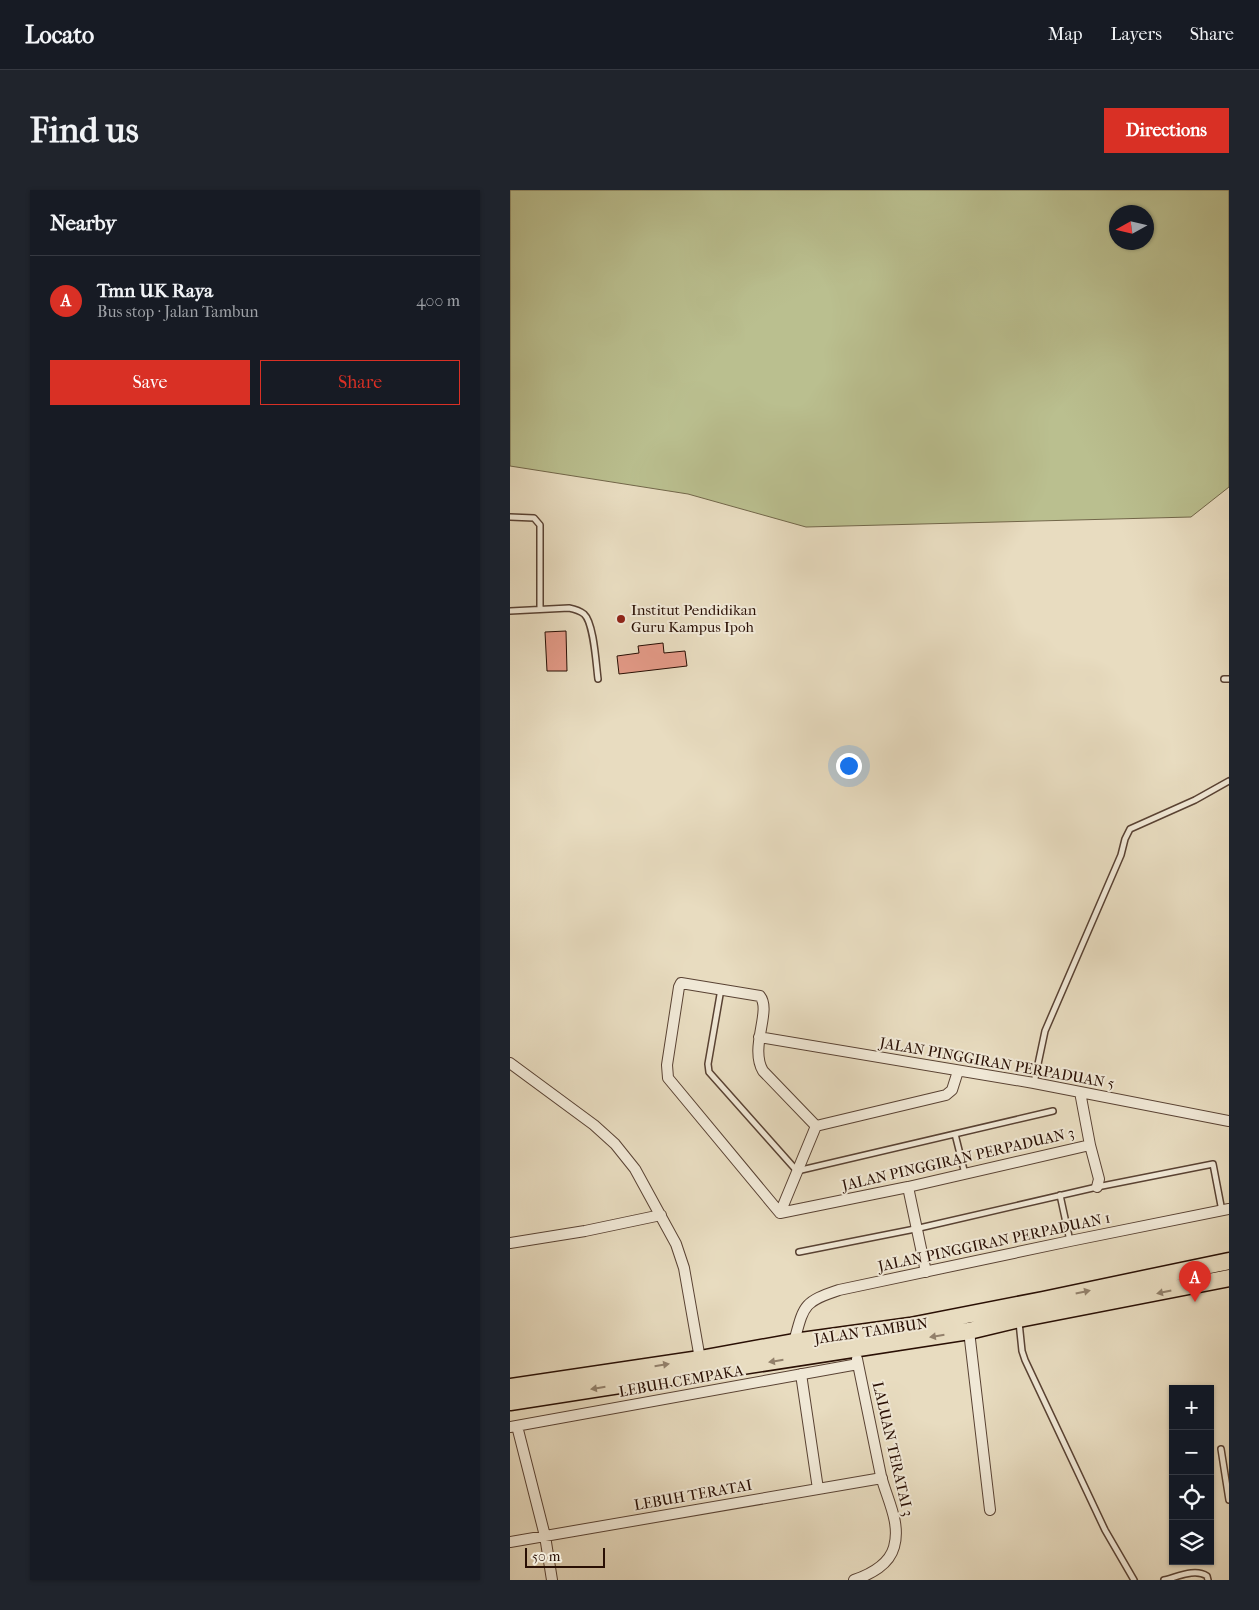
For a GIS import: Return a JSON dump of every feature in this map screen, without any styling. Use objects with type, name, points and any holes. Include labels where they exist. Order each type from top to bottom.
[{"type":"main road","name":"JALAN TAMBUN","points":[[510,1387],[700,1359],[794,1342],[855,1349],[939,1321],[1229,1261]]},
{"type":"main road","points":[[1122,1284],[1182,1276],[1215,1269],[1229,1270]]},
{"type":"main road","name":"JALAN TAMBUN","points":[[510,1402],[969,1331],[1019,1319],[1229,1278]]},
{"type":"main road","points":[[939,1321],[1007,1310],[1014,1312],[1019,1319],[1026,1310],[1054,1298]]},
{"type":"street","points":[[683,982],[760,996],[764,1006],[758,1058],[763,1071],[816,1126],[780,1213],[668,1078],[666,1072],[680,984],[683,982]]},
{"type":"street","name":"JALAN PINGGIRAN PERPADUAN 5","points":[[759,1037],[1034,1083],[1229,1121]]},
{"type":"street","points":[[510,1063],[594,1125],[615,1144],[635,1169],[662,1215],[676,1244],[684,1268],[700,1359]]},
{"type":"street","points":[[816,1126],[946,1095],[952,1090],[958,1071]]},
{"type":"street","name":"JALAN PINGGIRAN PERPADUAN 3","points":[[780,1213],[908,1187],[1090,1145],[1080,1092]]},
{"type":"street","points":[[1090,1145],[1099,1178],[1096,1187]]},
{"type":"street","points":[[908,1187],[915,1229],[926,1272]]},
{"type":"street","name":"JALAN PINGGIRAN PERPADUAN 1","points":[[794,1342],[804,1310],[811,1301],[839,1290],[1226,1210]]},
{"type":"street","points":[[510,1243],[585,1231],[662,1215]]},
{"type":"street","points":[[969,1331],[990,1510]]},
{"type":"street","name":"LEBUH CEMPAKA","points":[[514,1427],[801,1374],[855,1349]]},
{"type":"street","name":"LALUAN TERATAI 3","points":[[854,1580],[866,1576],[879,1568],[889,1556],[894,1546],[895,1519],[882,1478],[855,1349]]},
{"type":"street","points":[[801,1374],[818,1488]]},
{"type":"street","points":[[514,1427],[545,1536],[552,1580]]},
{"type":"street","name":"LEBUH TERATAI","points":[[510,1542],[882,1478]]},
{"type":"lane","points":[[510,517],[534,518],[540,525],[540,609]]},
{"type":"lane","points":[[510,611],[569,608],[584,614],[590,626],[598,679]]},
{"type":"lane","points":[[1034,1083],[1045,1031],[1121,855],[1130,829],[1195,800],[1229,780]]},
{"type":"lane","points":[[721,989],[708,1064],[709,1072],[797,1171],[1054,1111]]},
{"type":"lane","points":[[955,1134],[965,1174]]},
{"type":"lane","points":[[800,1252],[915,1229],[1096,1187],[1213,1164],[1226,1210]]},
{"type":"lane","points":[[1060,1195],[1070,1241]]},
{"type":"lane","points":[[1019,1319],[1022,1351],[1025,1360],[1105,1530],[1134,1580]]},
{"type":"lane","points":[[1221,1449],[1229,1500]]},
{"type":"lane","points":[[1164,1580],[1196,1572],[1207,1576],[1208,1580]]},
{"type":"green space","points":[[510,190],[1229,190],[1229,487],[1191,517],[806,527],[688,494],[510,466]]},
{"type":"building","points":[[566,631],[567,671],[547,671],[545,632]]},
{"type":"building","points":[[663,643],[664,653],[685,651],[687,666],[619,674],[617,656],[639,653],[638,646]]},
{"type":"place","name":"Institut Pendidikan Guru Kampus Ipoh","points":[[621,619]]},
{"type":"place","name":"Tmn UK Raya","points":[[1195,1302]]}]
